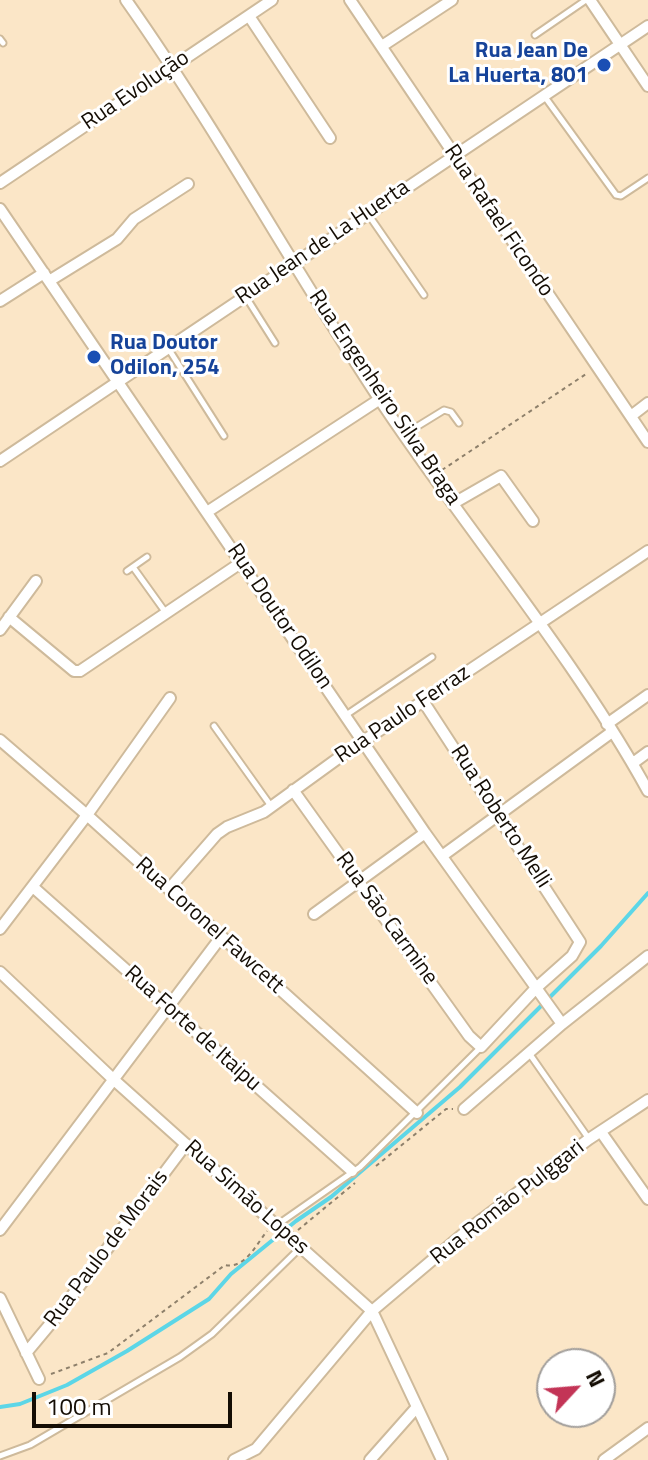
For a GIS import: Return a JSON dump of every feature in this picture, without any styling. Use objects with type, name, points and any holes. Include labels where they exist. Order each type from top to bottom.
[{"type":"street","name":"Rua Engenheiro Silva Braga","points":[[126,0],[173,66],[380,399],[540,623],[633,763],[648,791]]},
{"type":"street","name":"Rua Evolução","points":[[0,183],[272,0]]},
{"type":"street","name":"Rua Rafael Ficondo","points":[[350,0],[648,442]]},
{"type":"street","points":[[382,46],[452,0]]},
{"type":"street","points":[[588,0],[648,86]]},
{"type":"street","points":[[249,16],[330,138]]},
{"type":"street","name":"Rua Jean de La Huerta","points":[[0,461],[648,26]]},
{"type":"street","points":[[0,301],[117,239],[134,219],[188,184]]},
{"type":"street","name":"Rua Doutor Odilon","points":[[0,209],[425,833],[562,1024]]},
{"type":"street","points":[[207,512],[380,399]]},
{"type":"street","points":[[631,416],[648,403]]},
{"type":"street","points":[[454,503],[501,476],[533,521]]},
{"type":"street","name":"Rua Paulo Ferraz","points":[[169,889],[217,834],[271,806],[648,551]]},
{"type":"street","points":[[9,617],[74,671],[80,671],[242,562]]},
{"type":"street","points":[[0,630],[36,581]]},
{"type":"street","points":[[442,856],[499,816],[648,695]]},
{"type":"street","points":[[0,929],[87,815],[170,698]]},
{"type":"street","name":"Rua Roberto Melli","points":[[423,701],[577,934],[580,942],[578,948],[538,991]]},
{"type":"street","name":"Rua Coronel Fawcett","points":[[0,740],[417,1113]]},
{"type":"street","points":[[633,763],[648,752]]},
{"type":"street","name":"Rua São Carmine","points":[[293,790],[469,1036],[481,1047]]},
{"type":"street","points":[[314,914],[425,833]]},
{"type":"street","name":"Rua Forte de Itaipu","points":[[33,887],[357,1174]]},
{"type":"street","points":[[0,1230],[221,937]]},
{"type":"street","points":[[464,1109],[562,1024],[648,956]]},
{"type":"street","name":"Rua Simão Lopes","points":[[0,972],[113,1079],[372,1311],[442,1460]]},
{"type":"street","points":[[481,1047],[538,991]]},
{"type":"street","name":"Rua Romão Pulggari","points":[[234,1460],[256,1449],[372,1311],[469,1229],[589,1139],[648,1100]]},
{"type":"street","points":[[601,1132],[648,1199]]},
{"type":"street","name":"Rua Paulo de Morais","points":[[26,1353],[186,1144]]},
{"type":"street","name":"Rua Paulo de Morais","points":[[0,1298],[39,1379]]},
{"type":"street","points":[[370,1460],[417,1407]]},
{"type":"street","points":[[604,1460],[648,1428]]},
{"type":"lane","points":[[535,35],[588,0]]},
{"type":"lane","points":[[544,96],[616,195],[621,196],[648,178]]},
{"type":"lane","points":[[367,214],[424,295]]},
{"type":"lane","points":[[245,296],[275,343]]},
{"type":"lane","points":[[167,348],[224,436]]},
{"type":"lane","points":[[404,435],[444,410],[451,412],[459,423]]},
{"type":"lane","points":[[147,557],[130,569],[166,613]]},
{"type":"lane","points":[[346,715],[432,657]]},
{"type":"lane","points":[[214,726],[271,806]]},
{"type":"lane","points":[[274,1225],[357,1174],[366,1161],[481,1047]]},
{"type":"lane","points":[[528,1053],[589,1139]]},
{"type":"lane","points":[[0,1456],[30,1445],[180,1357],[212,1334],[300,1248]]},
{"type":"path","points":[[434,476],[597,367]]},
{"type":"path","points":[[373,1168],[446,1109],[464,1109]]},
{"type":"path","points":[[288,1238],[357,1174]]},
{"type":"path","points":[[39,1379],[108,1353],[225,1265],[241,1264],[274,1225]]},
{"type":"waterway","points":[[0,1407],[20,1404],[67,1385],[209,1299],[231,1274],[331,1197],[460,1087],[601,946],[648,893]]},
{"type":"place","name":"Rua Jean De La Huerta, 801","points":[[604,65]]},
{"type":"place","name":"Rua Doutor Odilon, 254","points":[[94,357]]}]
